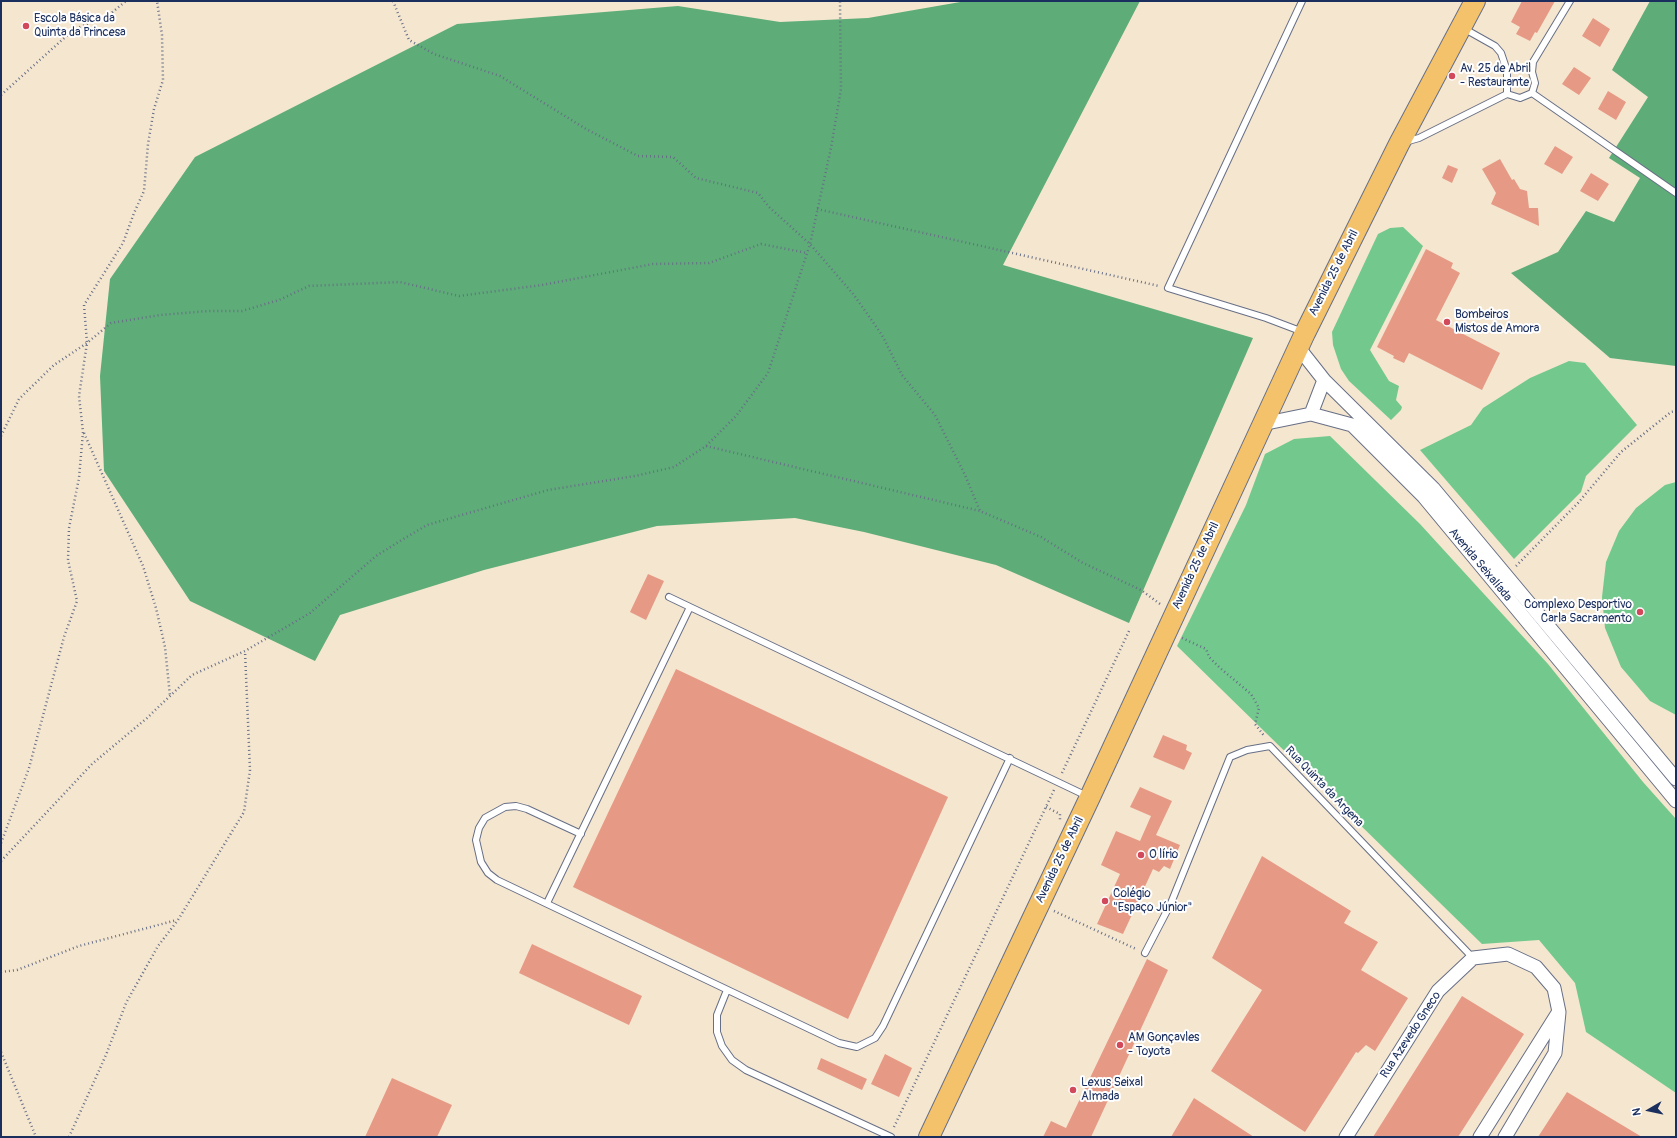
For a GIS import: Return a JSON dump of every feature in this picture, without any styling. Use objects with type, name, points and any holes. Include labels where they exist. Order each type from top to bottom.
[{"type":"main road","name":"Avenida 25 de Abril","points":[[929,1137],[1090,797],[1173,614],[1301,340],[1399,144],[1475,1]]},
{"type":"street","name":"Avenida Seixalíada","points":[[1301,340],[1324,380],[1433,488],[1676,779]]},
{"type":"street","points":[[1312,414],[1324,380]]},
{"type":"street","name":"Avenida Seixalíada","points":[[1262,424],[1312,414],[1352,425],[1424,497],[1676,801]]},
{"type":"street","points":[[1473,958],[1508,954],[1536,967],[1554,988],[1559,1012],[1555,1053],[1505,1137]]},
{"type":"street","name":"Rua Azevedo Gneco","points":[[1346,1137],[1438,991],[1473,958]]},
{"type":"street","points":[[1480,1137],[1559,1012]]},
{"type":"lane","points":[[1301,340],[1266,318],[1168,288],[1302,1]]},
{"type":"lane","points":[[1532,93],[1535,83],[1532,72],[1532,62],[1570,1]]},
{"type":"lane","points":[[1461,26],[1495,46],[1501,53],[1507,71],[1508,94]]},
{"type":"lane","points":[[1399,144],[1419,138],[1508,94],[1520,98],[1532,93]]},
{"type":"lane","points":[[1532,93],[1676,193]]},
{"type":"lane","points":[[669,597],[1090,797]]},
{"type":"lane","points":[[547,903],[690,607]]},
{"type":"lane","name":"Rua Quinta da Argena","points":[[1144,953],[1171,903],[1230,757],[1247,750],[1270,746],[1473,958]]},
{"type":"lane","points":[[581,834],[527,809],[516,806],[505,807],[485,818],[478,828],[476,840],[477,852],[488,873],[497,880],[844,1045],[857,1047],[875,1038],[886,1019],[1010,758]]},
{"type":"lane","points":[[727,990],[717,1015],[717,1032],[726,1053],[735,1063],[746,1070],[890,1137]]},
{"type":"path","points":[[1,95],[73,30],[109,15],[126,1]]},
{"type":"path","points":[[1,843],[29,768],[64,636],[77,602],[68,560],[69,528],[80,478],[83,432],[79,396],[87,343],[84,305],[123,243],[144,191],[152,116],[163,80],[162,35],[157,1]]},
{"type":"path","points":[[392,1],[409,40],[434,54],[500,76],[586,129],[638,156],[673,157],[696,178],[758,193],[769,207],[810,244],[854,295],[882,336],[902,375],[935,415],[965,475],[980,511]]},
{"type":"path","points":[[1,862],[92,764],[147,718],[192,675],[245,651],[310,613],[376,556],[427,525],[548,490],[635,476],[674,467],[706,446],[736,416],[768,374],[810,244],[831,148],[841,88],[840,1]]},
{"type":"path","points":[[817,209],[1168,288]]},
{"type":"path","points":[[1,436],[19,399],[54,365],[87,343],[111,323],[160,315],[208,311],[242,311],[279,300],[309,286],[400,282],[459,296],[542,286],[653,264],[709,263],[761,244],[807,253]]},
{"type":"path","points":[[1516,566],[1578,503],[1621,452],[1671,412],[1676,411]]},
{"type":"path","points":[[83,432],[143,566],[156,608],[165,648],[170,696]]},
{"type":"path","points":[[706,446],[980,511],[1041,537],[1083,563],[1141,590],[1173,614]]},
{"type":"path","points":[[890,1137],[1129,631]]},
{"type":"path","points":[[1180,636],[1206,649],[1209,657],[1220,668],[1251,694],[1259,708],[1255,724],[1270,746]]},
{"type":"path","points":[[69,1137],[106,1055],[126,1003],[158,946],[178,920],[244,812],[250,770],[245,651]]},
{"type":"path","points":[[1039,904],[1144,953]]},
{"type":"path","points":[[1,972],[17,970],[79,946],[178,920]]},
{"type":"path","points":[[1,1052],[36,1137]]},
{"type":"green space","points":[[966,1],[1140,1],[1003,265],[1253,338],[1129,623],[996,565],[864,532],[795,518],[657,526],[484,570],[340,615],[315,661],[190,601],[104,471],[100,376],[110,279],[195,157],[457,24],[678,6],[780,22],[868,18]]},
{"type":"green space","points":[[1650,1],[1676,1],[1676,366],[1610,358],[1511,273],[1558,252],[1586,211],[1614,222],[1640,178],[1609,158],[1648,97],[1612,70]]},
{"type":"green space","points":[[1403,227],[1423,246],[1370,350],[1389,381],[1399,386],[1396,400],[1402,407],[1391,420],[1349,381],[1341,369],[1333,345],[1332,332],[1378,234],[1390,228]]},
{"type":"green space","points":[[1569,361],[1585,363],[1637,425],[1586,476],[1581,492],[1514,559],[1420,450],[1471,425],[1483,408],[1530,378]]},
{"type":"green space","points":[[1330,436],[1420,524],[1548,664],[1643,782],[1676,819],[1676,1093],[1586,1032],[1575,983],[1539,940],[1482,944],[1177,646],[1246,505],[1265,454],[1294,439]]},
{"type":"green space","name":"Complexo Desportivo Carla Sacramento","points":[[1676,482],[1676,715],[1650,701],[1621,667],[1605,628],[1602,597],[1606,562],[1619,531],[1636,508],[1665,485]]},
{"type":"building","points":[[1522,1],[1555,1],[1537,33],[1535,32],[1530,41],[1516,34],[1520,27],[1511,22]]},
{"type":"building","points":[[1593,18],[1610,29],[1600,47],[1582,36]]},
{"type":"building","points":[[1574,67],[1591,78],[1579,95],[1562,84]]},
{"type":"building","points":[[1608,91],[1626,102],[1616,120],[1598,109]]},
{"type":"building","points":[[1555,146],[1573,157],[1562,174],[1544,164]]},
{"type":"building","points":[[1500,159],[1512,180],[1514,179],[1520,189],[1527,191],[1529,208],[1538,208],[1539,226],[1491,204],[1496,193],[1482,169]]},
{"type":"building","points":[[1448,165],[1458,169],[1452,183],[1442,178]]},
{"type":"building","points":[[1591,173],[1609,184],[1598,201],[1580,191]]},
{"type":"building","name":"Bombeiros Mistos de Amora","points":[[1426,249],[1453,263],[1451,268],[1460,273],[1436,320],[1500,353],[1482,390],[1409,353],[1404,363],[1393,358],[1394,356],[1377,347]]},
{"type":"building","points":[[648,574],[664,581],[646,620],[630,612]]},
{"type":"building","points":[[676,669],[948,797],[848,1019],[573,887]]},
{"type":"building","points":[[1163,735],[1187,745],[1186,750],[1192,753],[1184,770],[1153,757]]},
{"type":"building","points":[[1140,787],[1172,801],[1156,835],[1180,845],[1170,869],[1164,866],[1159,872],[1153,869],[1123,934],[1097,924],[1120,874],[1101,865],[1116,831],[1140,841],[1151,816],[1130,807]]},
{"type":"building","points":[[1262,856],[1351,911],[1344,923],[1378,942],[1361,970],[1408,998],[1375,1051],[1366,1045],[1358,1053],[1356,1052],[1305,1132],[1211,1071],[1262,990],[1212,958]]},
{"type":"building","points":[[532,944],[642,996],[629,1025],[519,973]]},
{"type":"building","name":"AM Gonçavles - Toyota","points":[[1147,959],[1168,970],[1091,1137],[1043,1137],[1051,1121],[1066,1128]]},
{"type":"building","points":[[1462,996],[1524,1034],[1458,1137],[1373,1137]]},
{"type":"building","points":[[885,1054],[912,1068],[899,1097],[871,1084]]},
{"type":"building","points":[[821,1058],[867,1079],[862,1090],[817,1069]]},
{"type":"building","points":[[392,1078],[452,1105],[437,1137],[365,1137]]},
{"type":"building","points":[[1567,1092],[1642,1137],[1538,1137]]},
{"type":"building","points":[[1194,1098],[1254,1137],[1171,1137]]},
{"type":"place","name":"Escola Básica da Quinta da Princesa","points":[[26,26]]},
{"type":"place","name":"Av. 25 de Abril - Restaurante","points":[[1452,76]]},
{"type":"place","name":"Bombeiros Mistos de Amora","points":[[1447,322]]},
{"type":"place","name":"Complexo Desportivo Carla Sacramento","points":[[1640,612]]},
{"type":"place","name":"O lírio","points":[[1141,855]]},
{"type":"place","name":"Colégio \"Espaço Júnior\"","points":[[1105,901]]},
{"type":"place","name":"AM Gonçavles - Toyota","points":[[1120,1045]]},
{"type":"place","name":"Lexus Seixal Almada","points":[[1073,1090]]}]
